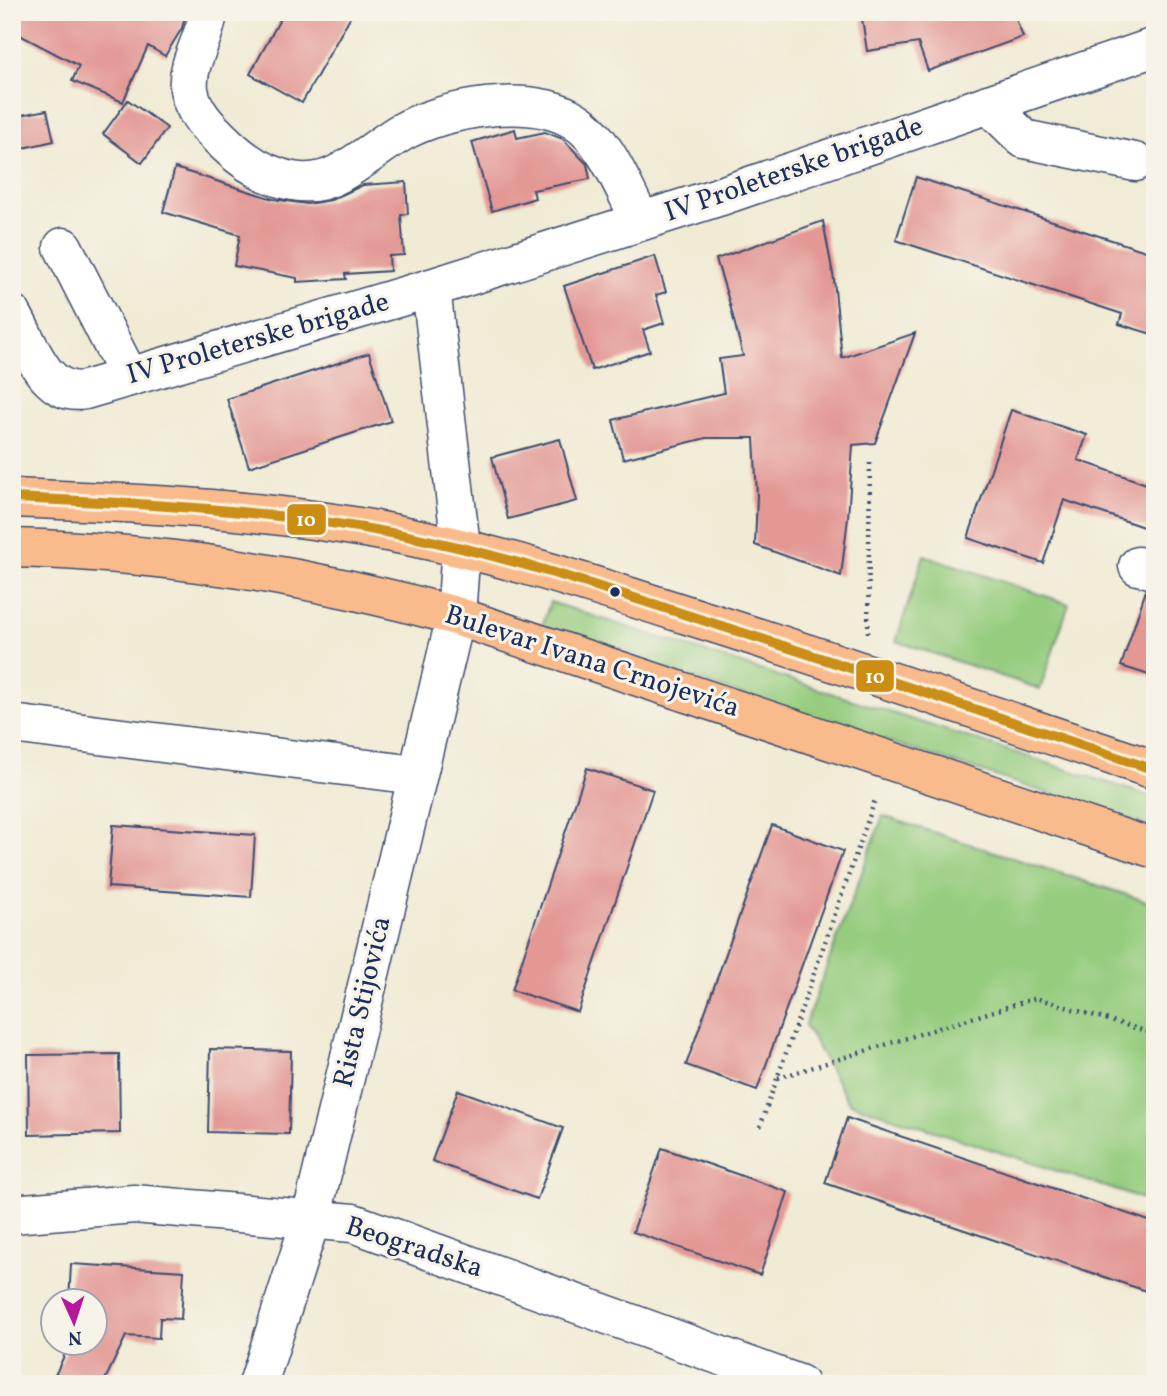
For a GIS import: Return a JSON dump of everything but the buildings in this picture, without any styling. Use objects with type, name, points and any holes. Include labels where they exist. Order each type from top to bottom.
[{"type":"main road","points":[[29,499],[118,501],[201,508],[398,534],[461,547],[783,645],[1155,770]]},
{"type":"main road","name":"Bulevar Ivana Crnojevića","points":[[12,548],[128,554],[191,561],[291,576],[360,590],[456,616],[1155,849]]},
{"type":"street","points":[[208,12],[190,70],[192,105],[211,131],[236,154],[263,171],[291,182],[311,183],[335,176],[402,132],[454,112],[500,106],[541,106],[573,119],[589,131],[599,144],[641,221]]},
{"type":"street","name":"IV Proleterske brigade","points":[[12,314],[53,384],[69,391],[85,390],[431,288],[641,221],[1155,47]]},
{"type":"street","points":[[988,104],[1024,139],[1135,162]]},
{"type":"street","points":[[63,247],[129,377]]},
{"type":"street","name":"IV Proleterske brigade","points":[[431,288],[461,547],[456,616]]},
{"type":"street","points":[[12,479],[29,499]]},
{"type":"street","name":"Rista Stijovića","points":[[258,1384],[311,1219],[456,616]]},
{"type":"street","points":[[12,724],[416,775]]},
{"type":"street","name":"Beogradska","points":[[12,1214],[134,1204],[353,1223],[799,1384]]},
{"type":"path","points":[[868,641],[870,461]]},
{"type":"path","points":[[760,1127],[876,800]]},
{"type":"path","points":[[778,1078],[1036,998],[1155,1034]]},
{"type":"green space","points":[[924,555],[1069,604],[1040,689],[896,641]]},
{"type":"green space","points":[[550,602],[1155,798],[1155,828],[541,629]]},
{"type":"green space","points":[[883,816],[1155,904],[1155,1203],[849,1103],[805,1025]]},
{"type":"transit line","name":"10","points":[[12,498],[159,505],[305,519],[439,543],[512,561],[621,594],[1155,770]]}]
